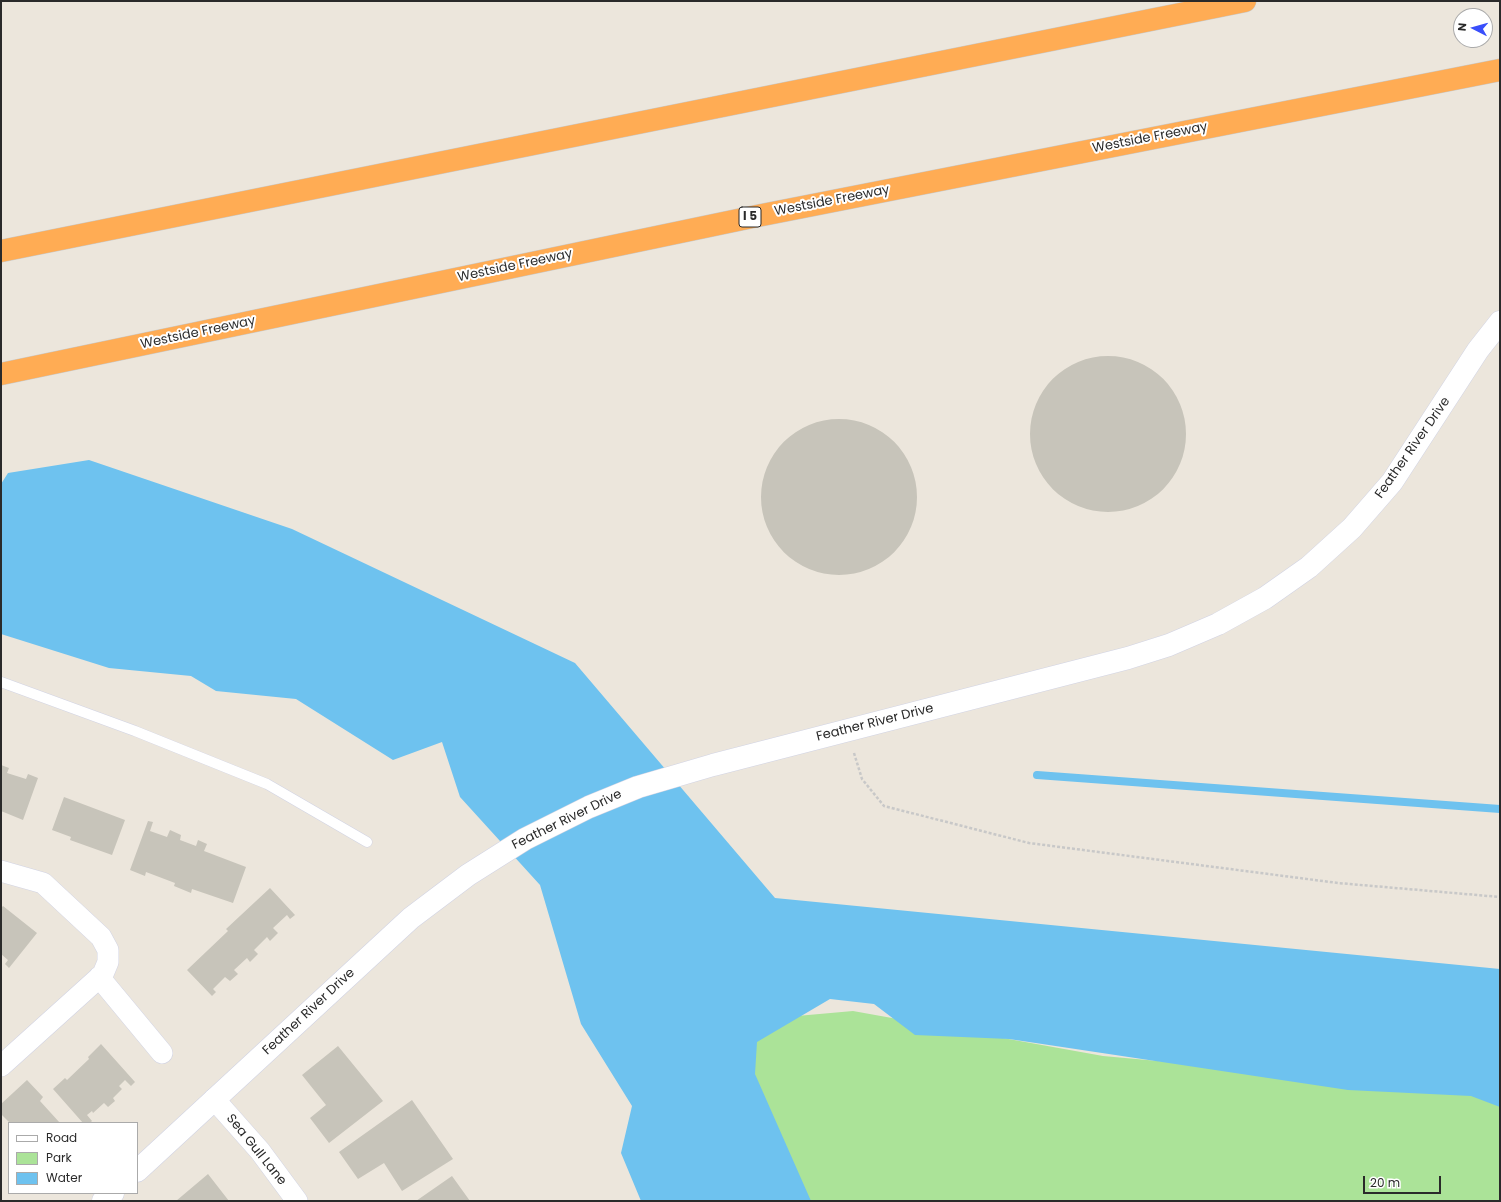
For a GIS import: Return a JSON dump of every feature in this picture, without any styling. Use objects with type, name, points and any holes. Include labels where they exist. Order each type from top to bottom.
[{"type":"highway","points":[[1,251],[1245,1]]},
{"type":"highway","name":"Westside Freeway","points":[[1,374],[765,214],[1500,70]]},
{"type":"street","name":"Feather River Drive","points":[[138,1170],[410,918],[468,875],[525,839],[589,807],[638,786],[847,730],[1128,658],[1168,645],[1218,624],[1265,598],[1309,567],[1352,528],[1392,482],[1478,350],[1500,322]]},
{"type":"street","points":[[1,870],[43,883],[101,937],[108,950],[108,962],[103,974],[1,1066]]},
{"type":"street","points":[[99,977],[162,1053]]},
{"type":"street","name":"Sea Gull Lane","points":[[214,1099],[260,1150],[297,1201]]},
{"type":"street","points":[[103,1201],[112,1194]]},
{"type":"lane","points":[[1,682],[136,731],[267,784],[367,842]]},
{"type":"path","points":[[847,730],[862,778],[884,806],[1022,841],[1338,883],[1500,896]]},
{"type":"green space","points":[[853,1011],[1103,1056],[1500,1092],[1500,1201],[772,1201],[741,1021]]},
{"type":"water","points":[[89,460],[292,529],[575,663],[775,898],[1500,969],[1500,1107],[1471,1096],[1348,1090],[1009,1039],[915,1035],[874,1004],[830,999],[757,1042],[755,1074],[811,1201],[641,1201],[621,1153],[632,1106],[581,1024],[540,885],[460,797],[442,742],[393,760],[296,699],[216,691],[191,676],[109,668],[1,634],[1,484],[8,473]]},
{"type":"building","points":[[1100,356],[1116,356],[1131,359],[1145,365],[1163,379],[1177,397],[1183,411],[1186,434],[1183,457],[1177,471],[1163,489],[1145,503],[1131,509],[1116,512],[1100,512],[1085,509],[1071,503],[1053,489],[1043,477],[1033,457],[1030,442],[1030,426],[1033,411],[1039,397],[1053,379],[1065,369],[1085,359]]},
{"type":"building","points":[[831,419],[847,419],[862,422],[876,428],[894,442],[908,460],[914,474],[917,497],[914,520],[908,534],[894,552],[876,566],[862,572],[847,575],[831,575],[816,572],[802,566],[784,552],[774,540],[764,520],[761,505],[761,489],[764,474],[770,460],[784,442],[796,432],[816,422]]},
{"type":"building","points":[[1,765],[9,768],[7,773],[26,779],[28,774],[38,778],[23,820],[1,811]]},
{"type":"building","points":[[64,797],[125,820],[112,855],[70,840],[71,837],[52,830]]},
{"type":"building","points":[[148,821],[153,822],[150,831],[167,837],[170,830],[181,835],[180,840],[196,846],[198,840],[207,844],[204,851],[246,867],[233,903],[192,889],[191,893],[174,886],[175,883],[146,872],[145,876],[130,870]]},
{"type":"building","points":[[270,888],[295,915],[290,919],[287,915],[273,928],[278,933],[270,941],[267,937],[254,950],[258,954],[250,962],[247,958],[234,970],[238,974],[230,981],[225,977],[213,989],[216,992],[212,996],[187,970],[228,931],[226,929]]},
{"type":"building","points":[[3,906],[37,933],[9,968],[5,964],[8,960],[1,954],[1,908]]},
{"type":"building","points":[[101,1044],[135,1082],[131,1086],[125,1080],[119,1086],[122,1089],[113,1098],[115,1101],[108,1107],[104,1103],[93,1113],[92,1111],[87,1115],[92,1121],[91,1122],[82,1122],[53,1089],[65,1078],[67,1080],[89,1059],[88,1057]]},
{"type":"building","points":[[338,1046],[383,1101],[329,1143],[310,1118],[326,1105],[302,1075]]},
{"type":"building","points":[[27,1080],[43,1097],[40,1101],[59,1122],[9,1122],[1,1114],[1,1104]]},
{"type":"building","points":[[412,1100],[453,1159],[402,1191],[384,1163],[358,1179],[339,1152]]},
{"type":"building","points":[[208,1174],[229,1201],[176,1201]]},
{"type":"building","points":[[452,1176],[470,1201],[416,1201]]},
{"type":"waterway","points":[[1037,775],[1500,809]]}]
